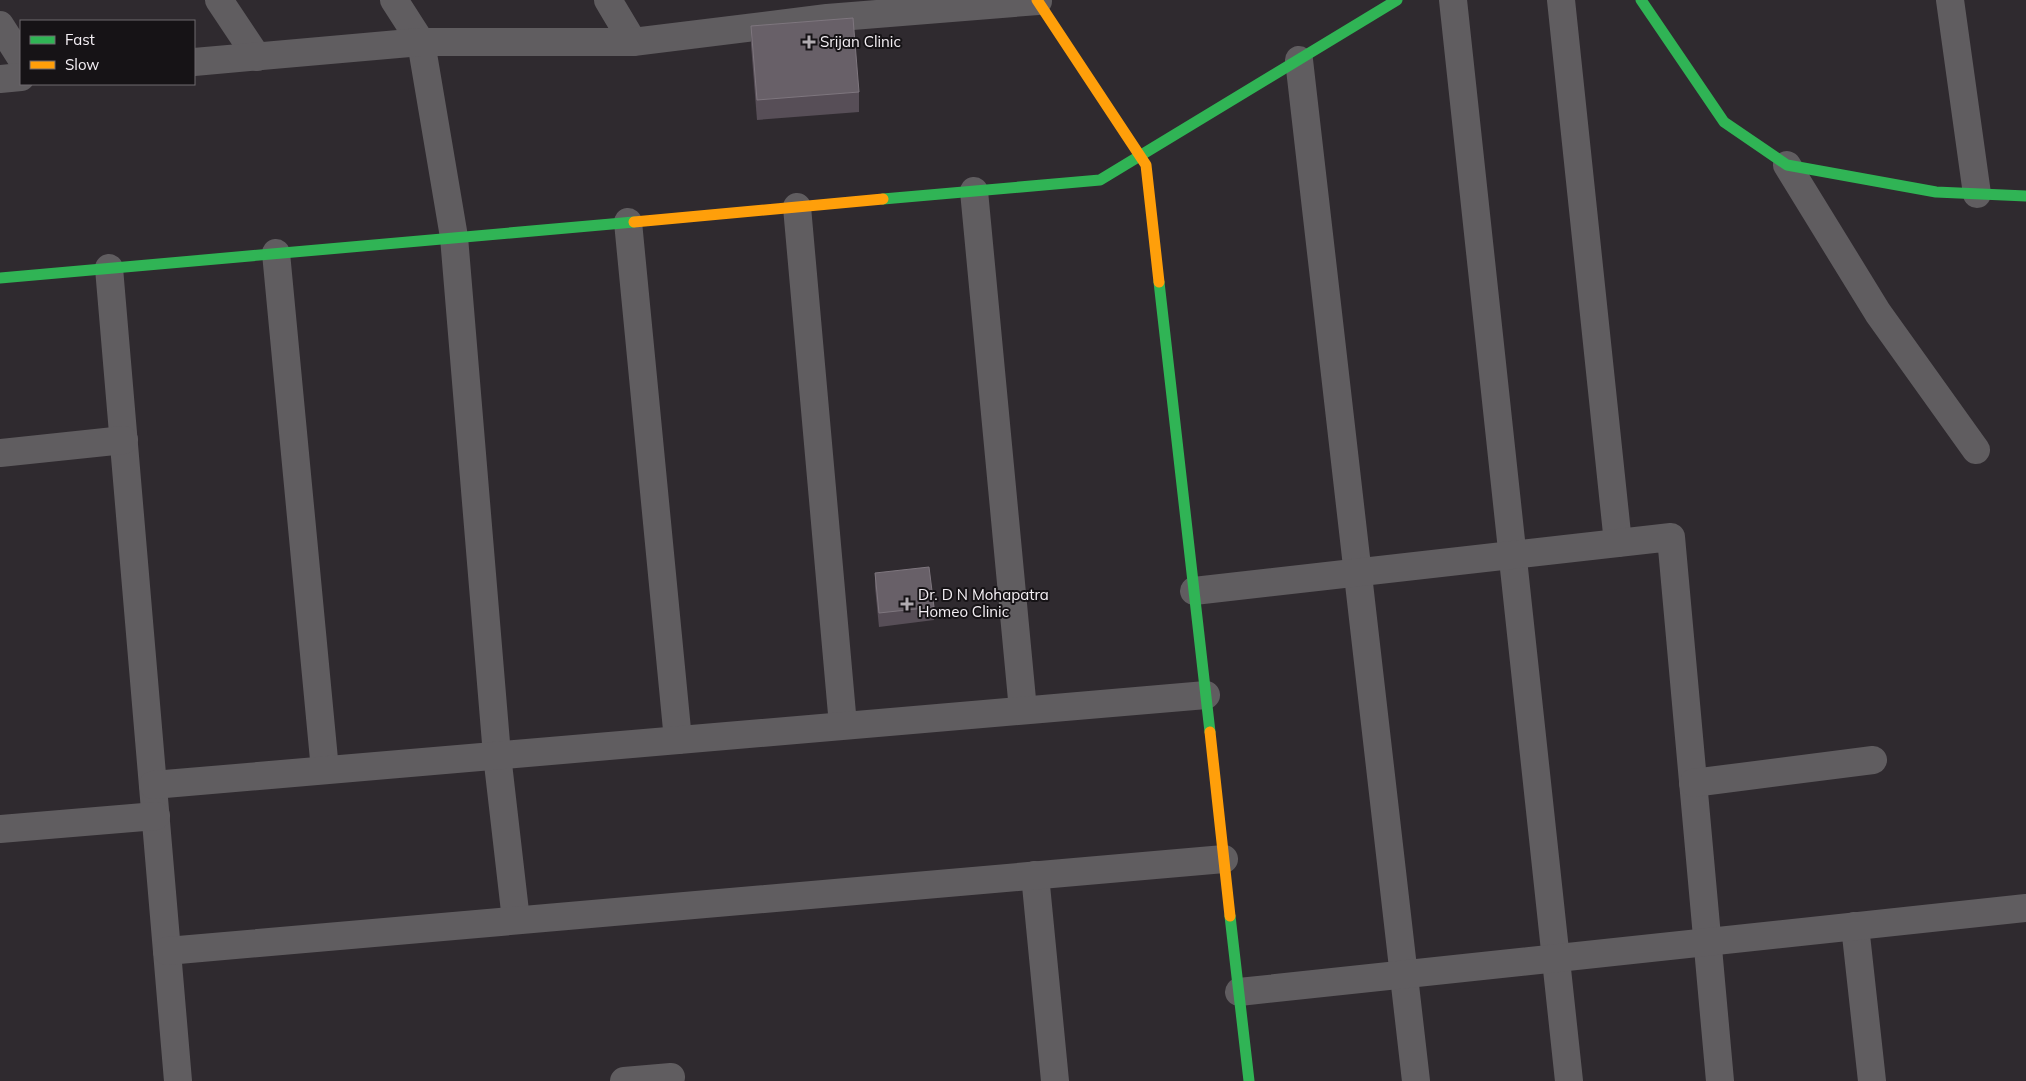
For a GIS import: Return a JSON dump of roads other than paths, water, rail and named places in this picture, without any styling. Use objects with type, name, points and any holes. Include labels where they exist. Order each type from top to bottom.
[{"type":"street","points":[[219,0],[257,57]]},
{"type":"street","points":[[394,0],[421,42],[454,237],[497,755],[516,920]]},
{"type":"street","points":[[608,0],[633,42]]},
{"type":"street","points":[[0,278],[1100,180],[1396,0]]},
{"type":"street","points":[[1453,0],[1554,958],[1569,1081]]},
{"type":"street","points":[[1561,0],[1618,543]]},
{"type":"street","points":[[1641,0],[1724,122],[1787,166],[1878,313],[1976,450]]},
{"type":"street","points":[[1950,0],[1977,194]]},
{"type":"street","points":[[195,62],[421,42],[633,42],[822,9],[1037,1],[1146,165],[1249,1081]]},
{"type":"street","points":[[0,25],[20,56]]},
{"type":"street","points":[[1298,60],[1416,1081]]},
{"type":"street","points":[[0,79],[20,77]]},
{"type":"street","points":[[1787,166],[1936,192],[2026,196]]},
{"type":"street","points":[[974,190],[1023,710]]},
{"type":"street","points":[[796,207],[843,725]]},
{"type":"street","points":[[628,222],[678,740]]},
{"type":"street","points":[[276,253],[325,770]]},
{"type":"street","points":[[110,268],[178,1081]]},
{"type":"street","points":[[0,454],[124,440]]},
{"type":"street","points":[[1194,591],[1671,537],[1720,1081]]},
{"type":"street","points":[[153,785],[1206,694]]},
{"type":"street","points":[[1693,783],[1873,760]]},
{"type":"street","points":[[0,829],[156,816]]},
{"type":"street","points":[[167,951],[1224,859]]},
{"type":"street","points":[[1035,875],[1055,1081]]},
{"type":"street","points":[[1239,992],[2026,908]]},
{"type":"street","points":[[1855,926],[1872,1081]]},
{"type":"street","points":[[624,1081],[671,1077]]},
{"type":"place","name":"Srijan Clinic","points":[[809,42]]},
{"type":"place","name":"Dr. D N Mohapatra Homeo Clinic","points":[[907,604]]}]
